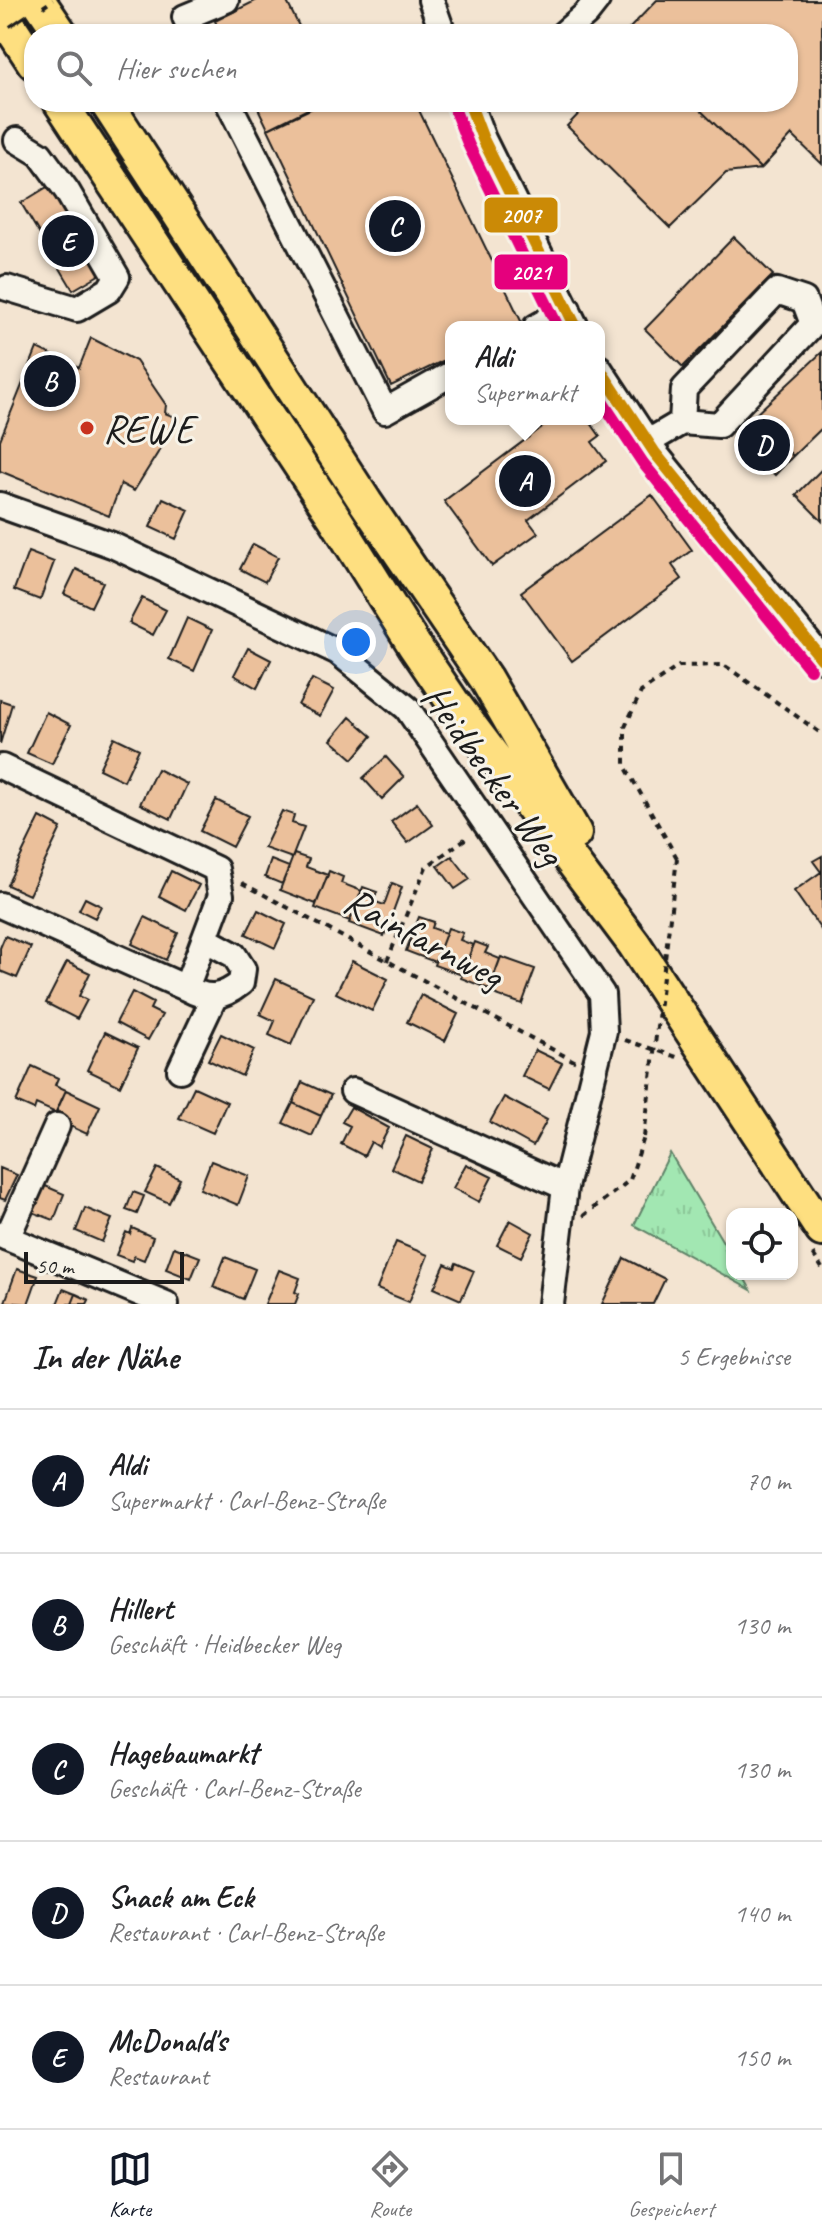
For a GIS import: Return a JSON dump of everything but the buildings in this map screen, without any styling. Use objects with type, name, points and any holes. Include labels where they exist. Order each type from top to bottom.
[{"type":"main road","points":[[18,0],[0,12],[24,48]]},
{"type":"main road","points":[[38,0],[54,24]]},
{"type":"main road","points":[[67,112],[336,520],[414,645],[452,701],[634,944],[822,1230]]},
{"type":"main road","points":[[112,112],[366,503],[486,679],[561,808],[634,944]]},
{"type":"street","points":[[188,24],[185,17],[226,0]]},
{"type":"street","points":[[431,0],[439,24]]},
{"type":"street","points":[[574,24],[597,0]]},
{"type":"street","points":[[233,112],[385,411],[445,377]]},
{"type":"street","points":[[473,112],[483,139],[572,318]]},
{"type":"street","points":[[7,288],[77,309],[109,290],[117,277],[67,191],[40,154],[17,140]]},
{"type":"street","points":[[648,442],[682,422],[719,425],[813,324],[804,300],[777,291],[684,389],[682,422]]},
{"type":"street","points":[[605,377],[648,442],[822,659]]},
{"type":"street","name":"Heidbecker Weg","points":[[0,505],[112,545],[338,652],[407,708],[602,994],[604,1031],[565,1187],[551,1304]]},
{"type":"street","points":[[2,767],[216,869],[221,895],[186,988]]},
{"type":"street","points":[[0,905],[199,995],[214,998],[227,994],[241,983],[243,969],[234,955],[221,947],[212,943],[203,945]]},
{"type":"street","points":[[180,1070],[214,998]]},
{"type":"street","points":[[353,1091],[565,1187]]},
{"type":"street","points":[[57,1126],[4,1236],[166,1304]]},
{"type":"path","points":[[559,1235],[630,1180],[644,1137],[677,858],[625,766],[625,727],[641,692],[679,666],[724,665],[822,734]]},
{"type":"path","points":[[387,961],[426,867],[486,824]]},
{"type":"path","name":"Rainfarnweg","points":[[216,869],[596,1072]]},
{"type":"path","points":[[604,1031],[686,1060]]},
{"type":"green space","points":[[670,1153],[726,1247],[726,1276],[634,1225]]},
{"type":"green space","points":[[733,1280],[745,1280],[751,1290]]},
{"type":"transit line","name":"2021","points":[[456,112],[469,146],[555,321]]},
{"type":"transit line","name":"2007","points":[[473,112],[483,139],[573,321]]},
{"type":"transit line","name":"2007","points":[[605,377],[655,453],[822,659]]},
{"type":"transit line","name":"2021","points":[[605,406],[643,463],[810,669]]},
{"type":"place","name":"Hagebaumarkt","points":[[395,226]]},
{"type":"place","name":"McDonald's","points":[[68,241]]},
{"type":"place","name":"Hillert","points":[[50,381]]},
{"type":"place","name":"REWE","points":[[87,428]]},
{"type":"place","name":"Snack am Eck","points":[[764,445]]},
{"type":"place","name":"Aldi","points":[[525,481]]}]
